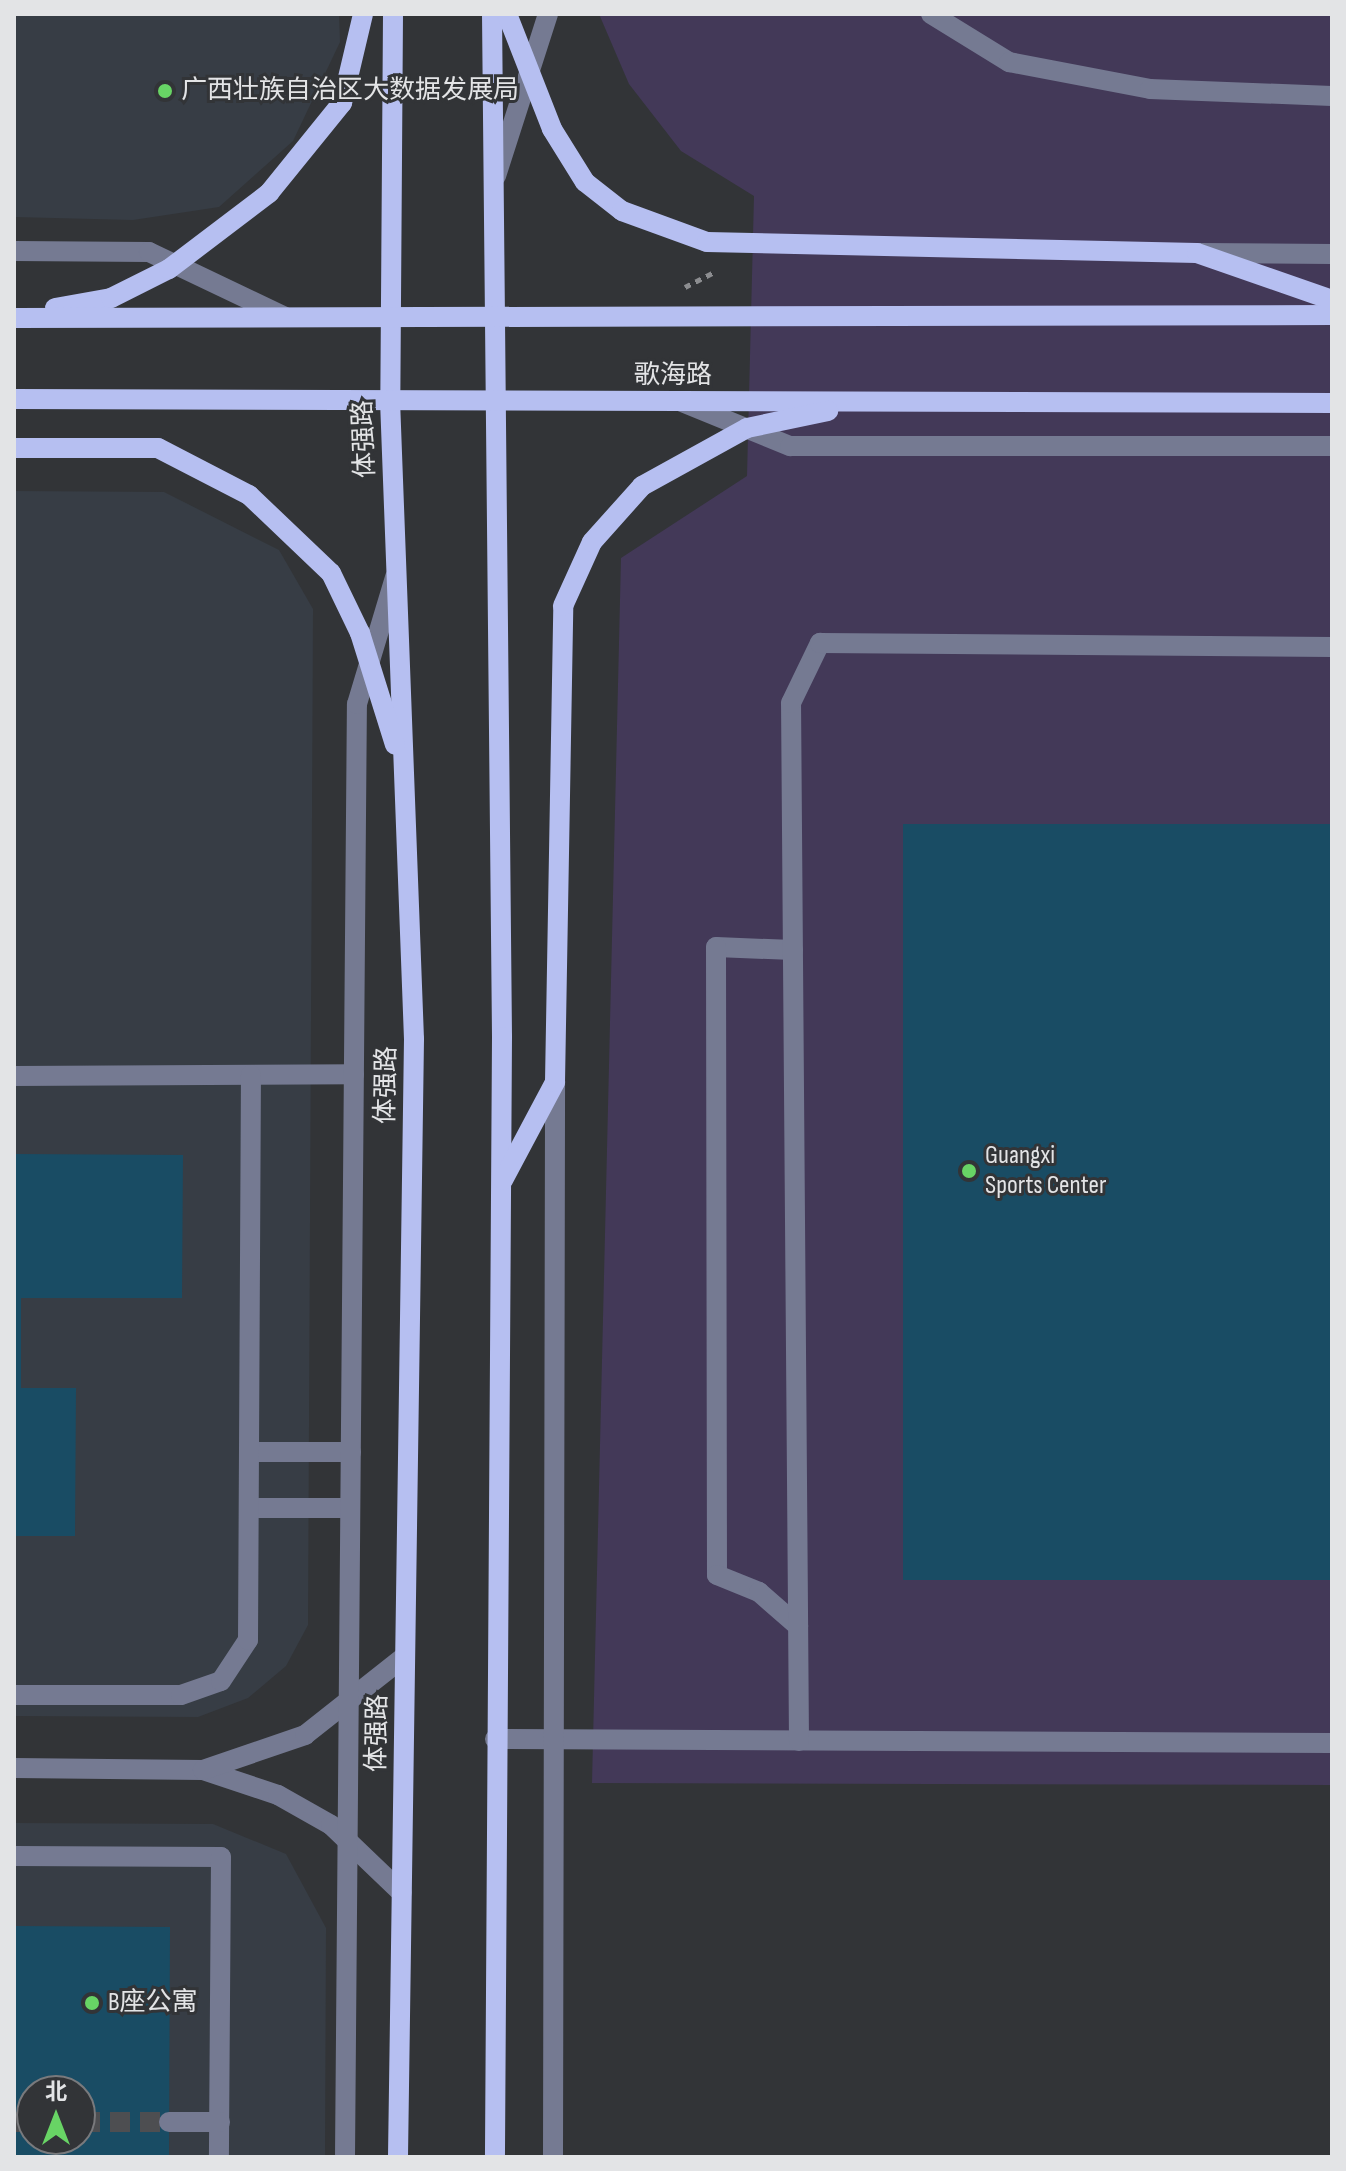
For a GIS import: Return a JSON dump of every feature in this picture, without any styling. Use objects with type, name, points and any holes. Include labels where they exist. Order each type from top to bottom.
[{"type":"main road","points":[[14,317],[111,298],[176,265],[219,237],[308,151],[342,103],[363,14]]},
{"type":"main road","name":"体强路","points":[[393,14],[390,400],[414,1039],[398,2157]]},
{"type":"main road","points":[[492,14],[501,1184],[495,1739],[495,2157]]},
{"type":"main road","points":[[507,14],[528,77],[585,182],[622,211],[707,242],[1197,253],[1332,300]]},
{"type":"main road","points":[[14,317],[1332,315]]},
{"type":"main road","name":"歌海路","points":[[14,399],[1332,403]]},
{"type":"main road","points":[[501,1184],[555,1082],[563,606],[592,542],[642,486],[747,428],[868,403]]},
{"type":"main road","points":[[14,448],[158,448],[249,495],[331,573],[369,663],[404,773]]},
{"type":"street","points":[[492,188],[548,14]]},
{"type":"street","points":[[931,14],[1009,62],[1150,89],[1332,96]]},
{"type":"street","points":[[14,251],[149,252],[285,317]]},
{"type":"street","points":[[1197,253],[1332,254]]},
{"type":"street","points":[[682,402],[790,446],[1332,446]]},
{"type":"street","points":[[345,2157],[357,704],[396,573]]},
{"type":"street","points":[[799,1741],[791,703],[820,643],[1332,647]]},
{"type":"street","points":[[793,950],[716,947],[717,1575],[759,1592],[798,1626]]},
{"type":"street","points":[[14,1076],[354,1074]]},
{"type":"street","points":[[14,1695],[181,1695],[221,1681],[248,1640],[251,1075]]},
{"type":"street","points":[[553,2157],[555,1082]]},
{"type":"street","points":[[251,1452],[351,1452]]},
{"type":"street","points":[[251,1508],[350,1508]]},
{"type":"street","points":[[203,1770],[305,1735],[349,1705],[405,1656]]},
{"type":"street","points":[[495,1739],[1332,1743]]},
{"type":"street","points":[[14,1768],[203,1770],[278,1795],[348,1841],[402,1893]]},
{"type":"street","points":[[14,1856],[221,1857],[219,2157]]},
{"type":"street","points":[[169,2122],[220,2122]]},
{"type":"path","points":[[670,295],[727,266]]},
{"type":"shaded area","name":"广西壮族自治区大数据发展局","points":[[14,14],[339,14],[340,42],[293,141],[219,207],[133,220],[14,217]]},
{"type":"shaded area","name":"Guangxi Sports Center","points":[[599,14],[1332,14],[1332,1785],[592,1783],[621,558],[747,476],[754,196],[681,151],[629,84]]},
{"type":"shaded area","points":[[14,491],[164,492],[279,550],[313,609],[308,1625],[286,1666],[248,1698],[198,1717],[14,1716]]},
{"type":"shaded area","points":[[14,1823],[213,1824],[286,1854],[326,1928],[325,2157],[14,2157]]},
{"type":"building","points":[[903,824],[1332,824],[1332,1580],[903,1580]]},
{"type":"building","points":[[14,1154],[183,1155],[182,1298],[21,1298],[21,1388],[76,1388],[75,1536],[14,1536]]},
{"type":"building","name":"B座公寓","points":[[14,1926],[170,1927],[169,2157],[14,2157]]},
{"type":"tunnel","points":[[96,2122],[169,2122]]},
{"type":"place","name":"广西壮族自治区大数据发展局","points":[[165,91]]},
{"type":"place","name":"Guangxi Sports Center","points":[[969,1171]]},
{"type":"place","name":"B座公寓","points":[[92,2003]]}]
